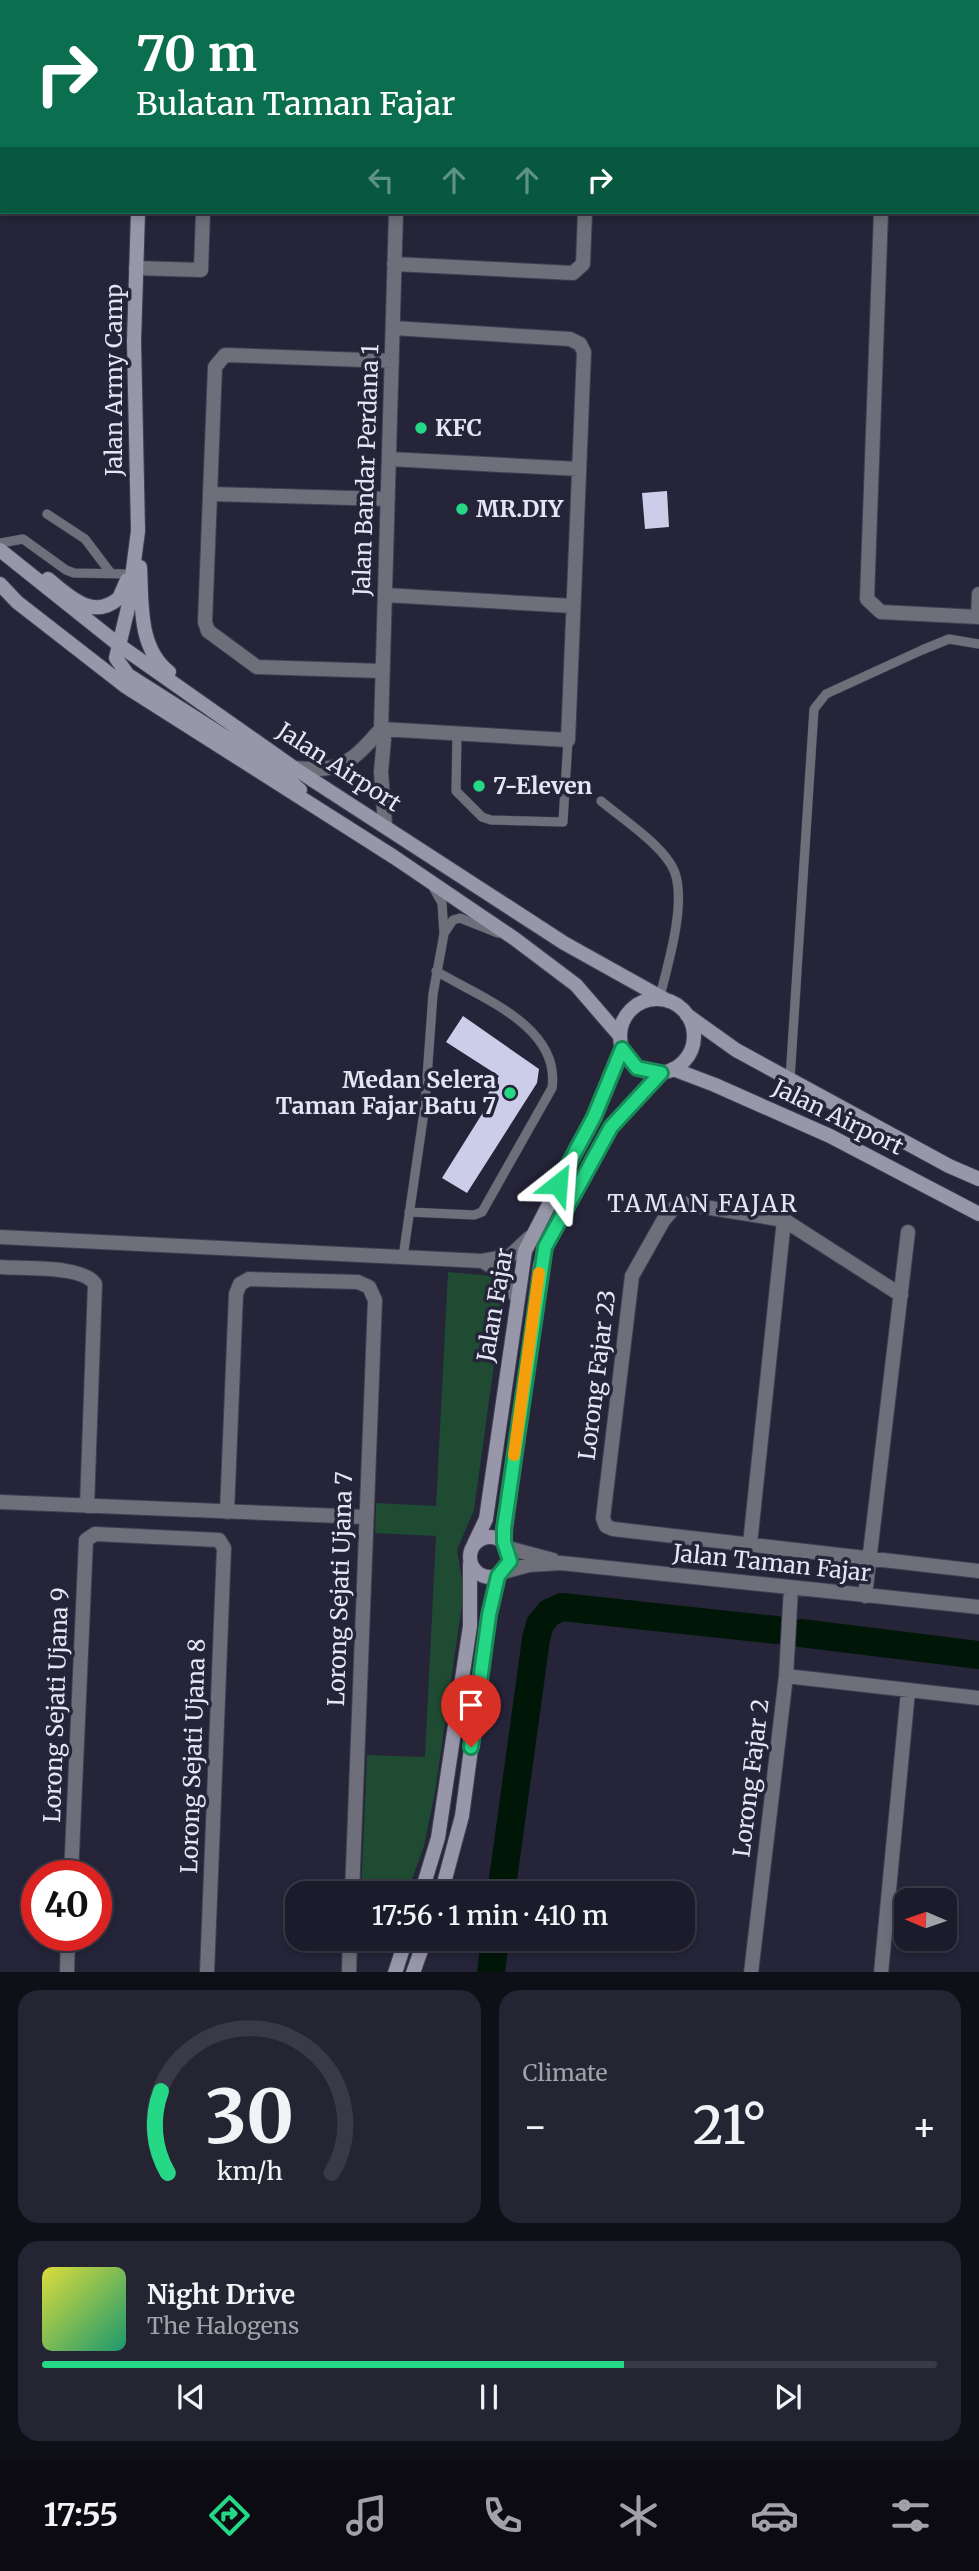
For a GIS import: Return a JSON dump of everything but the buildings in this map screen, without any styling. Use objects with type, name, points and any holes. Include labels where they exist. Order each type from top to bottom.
[{"type":"main road","name":"Jalan Army Camp","points":[[135,549],[138,531],[134,341],[138,214]]},
{"type":"main road","points":[[138,531],[142,600],[150,649],[166,670],[219,706],[229,722]]},
{"type":"main road","points":[[0,543],[89,607],[112,604],[123,591],[135,549]]},
{"type":"main road","points":[[135,549],[128,608],[116,657],[128,675],[277,770],[330,817]]},
{"type":"main road","name":"Jalan Airport","points":[[0,550],[119,645],[294,768],[385,824],[564,943],[664,999]]},
{"type":"main road","name":"Jalan Airport","points":[[0,584],[17,602],[125,686],[428,880],[515,939],[576,985],[621,1042]]},
{"type":"main road","points":[[664,999],[687,1015],[694,1039],[691,1051],[667,1071],[637,1068],[621,1042],[624,1019],[635,1006],[664,999]]},
{"type":"main road","name":"Jalan Airport","points":[[687,1015],[714,1036],[790,1079],[925,1154],[979,1179]]},
{"type":"main road","name":"Jalan Fajar","points":[[474,1544],[486,1519],[516,1296],[529,1238],[594,1117],[621,1042]]},
{"type":"main road","name":"Jalan Airport","points":[[667,1071],[830,1136],[979,1214]]},
{"type":"main road","name":"Jalan Fajar","points":[[506,1545],[536,1294],[545,1247],[611,1127],[667,1071]]},
{"type":"main road","points":[[425,1881],[439,1838],[464,1666],[472,1603],[470,1550],[474,1544],[492,1536],[506,1545],[510,1561],[501,1574],[489,1615],[462,1816],[444,1881]]},
{"type":"main road","points":[[470,1564],[479,1574],[501,1574]]},
{"type":"main road","points":[[395,1972],[403,1951]]},
{"type":"main road","points":[[413,1972],[421,1951]]},
{"type":"street","points":[[136,268],[201,270],[203,214]]},
{"type":"street","name":"Jalan Bandar Perdana 1","points":[[385,824],[381,772],[384,740],[381,729],[382,671],[396,214]]},
{"type":"street","points":[[394,264],[573,273],[583,264],[585,214]]},
{"type":"street","points":[[881,214],[867,599],[881,612],[979,617],[979,594]]},
{"type":"street","points":[[294,768],[315,770],[340,767],[350,762],[381,729],[568,740],[584,352],[580,344],[570,339],[393,328]]},
{"type":"street","points":[[382,671],[257,667],[208,631],[205,622],[215,367],[225,355],[392,361]]},
{"type":"street","points":[[389,459],[579,469]]},
{"type":"street","points":[[210,494],[387,499]]},
{"type":"street","points":[[385,595],[573,606]]},
{"type":"street","name":"Lorong Fajar 23","points":[[784,1220],[687,1204],[673,1209],[663,1221],[632,1276],[603,1518],[606,1526],[612,1529],[750,1544],[869,1561],[979,1571]]},
{"type":"street","points":[[750,1544],[784,1220],[901,1295]]},
{"type":"street","points":[[865,1596],[908,1232]]},
{"type":"street","points":[[0,1237],[482,1261],[510,1256],[529,1238]]},
{"type":"street","points":[[482,1261],[503,1273],[516,1296]]},
{"type":"street","points":[[0,1267],[79,1272],[92,1278],[96,1292],[87,1506]]},
{"type":"street","name":"Lorong Sejati Ujana 7","points":[[227,1511],[236,1294],[240,1284],[249,1279],[358,1282],[369,1287],[375,1300],[352,1881]]},
{"type":"street","points":[[0,1502],[365,1517]]},
{"type":"street","name":"Lorong Sejati Ujana 8","points":[[88,1537],[95,1534],[215,1539],[222,1542],[224,1548],[207,1972]]},
{"type":"street","name":"Lorong Sejati Ujana 9","points":[[72,1860],[85,1543],[88,1537]]},
{"type":"street","points":[[506,1545],[561,1563]]},
{"type":"street","points":[[501,1574],[529,1565],[561,1563]]},
{"type":"street","name":"Jalan Taman Fajar","points":[[561,1563],[979,1607]]},
{"type":"street","name":"Lorong Fajar 2","points":[[751,1972],[786,1676],[790,1588]]},
{"type":"street","points":[[786,1676],[979,1698]]},
{"type":"street","points":[[881,1972],[908,1691]]},
{"type":"street","points":[[67,1972],[68,1951]]},
{"type":"street","points":[[349,1972],[350,1951]]},
{"type":"lane","points":[[47,514],[85,538],[110,572]]},
{"type":"lane","points":[[0,543],[23,539],[66,570],[128,574]]},
{"type":"lane","points":[[790,1079],[814,709],[826,694],[949,639],[979,644]]},
{"type":"lane","points":[[457,734],[456,791],[482,817],[491,820],[563,822],[568,740]]},
{"type":"lane","points":[[601,801],[664,855],[675,872],[678,894],[664,999]]},
{"type":"lane","points":[[403,1257],[425,1105],[436,971],[444,934],[442,903],[428,880]]},
{"type":"lane","points":[[444,934],[453,920],[460,918],[515,939]]},
{"type":"lane","points":[[409,1212],[474,1215],[482,1212],[552,1088],[554,1073],[551,1061],[528,1027],[436,971]]},
{"type":"green space","points":[[448,1272],[492,1276],[502,1290],[503,1300],[474,1510],[457,1550],[464,1591],[435,1792],[424,1846],[411,1881],[362,1881],[367,1755],[425,1757],[436,1536],[375,1533],[376,1503],[436,1506]]},
{"type":"waterway","points":[[503,1881],[536,1639],[540,1624],[549,1613],[562,1607],[776,1630]]},
{"type":"waterway","points":[[801,1633],[979,1655]]},
{"type":"waterway","points":[[491,1972],[494,1951]]},
{"type":"slow traffic","points":[[514,1455],[539,1273]]},
{"type":"place","name":"KFC","points":[[421,428]]},
{"type":"place","name":"MR.DIY","points":[[462,509]]},
{"type":"place","name":"7-Eleven","points":[[479,786]]},
{"type":"place","name":"Medan Selera Taman Fajar Batu 7","points":[[510,1093]]},
{"type":"district","name":"TAMAN FAJAR","points":[[703,1204]]},
{"type":"route","points":[[471,1747],[489,1615],[498,1576],[508,1567],[510,1561],[510,1554],[504,1542],[504,1528],[540,1266],[545,1247],[611,1127],[661,1073],[637,1068],[622,1049],[594,1117],[558,1184]]}]
